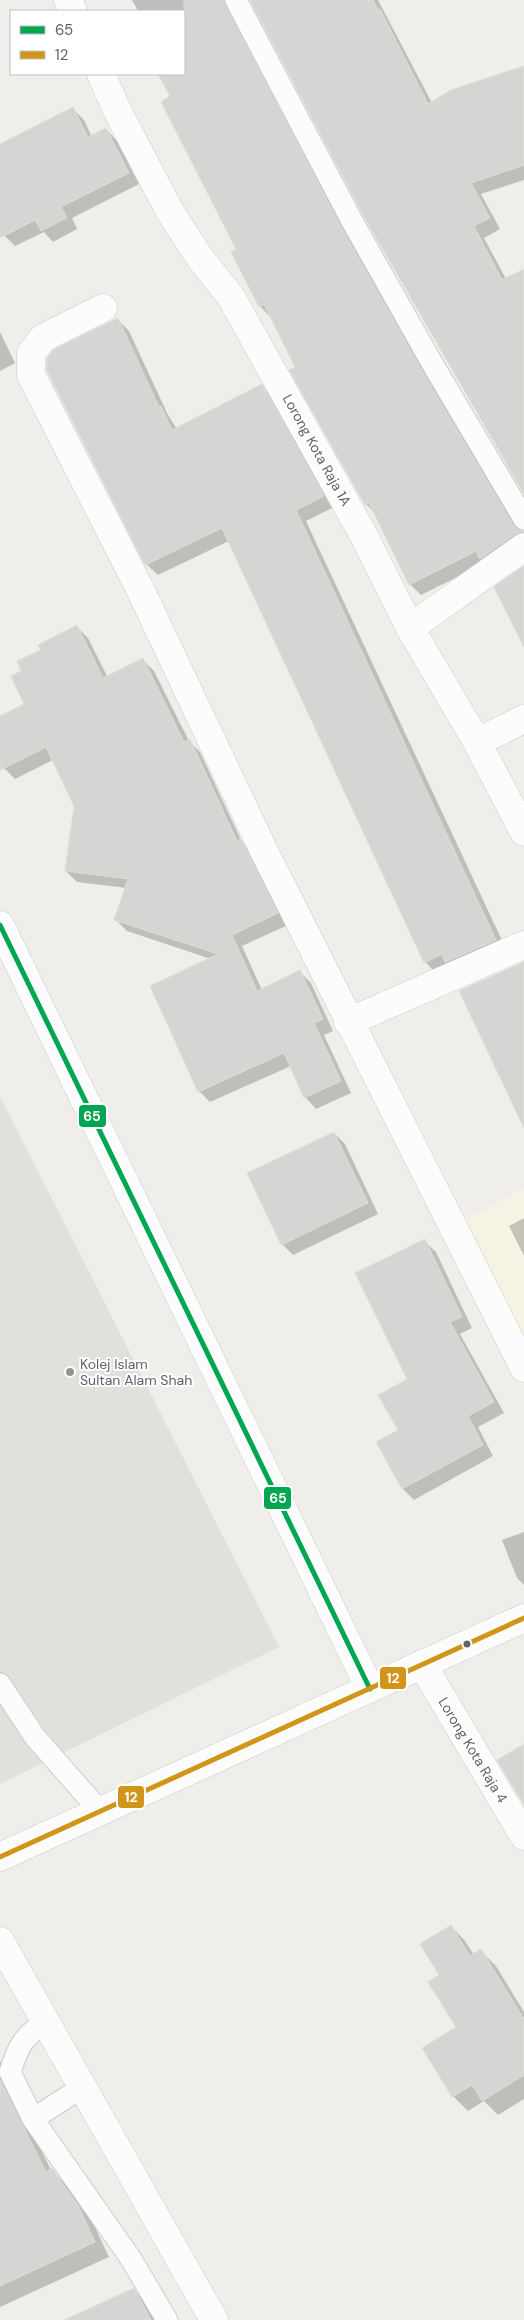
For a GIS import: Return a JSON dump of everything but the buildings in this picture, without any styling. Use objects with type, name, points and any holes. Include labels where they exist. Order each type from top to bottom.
[{"type":"street","name":"Lorong Kota Raja 1A","points":[[101,75],[117,110],[168,210],[200,258],[231,297],[363,534],[410,628],[477,742],[524,832]]},
{"type":"street","points":[[103,308],[43,338],[31,354],[32,375],[139,587],[263,849],[348,1022],[524,1368]]},
{"type":"street","points":[[410,628],[524,547]]},
{"type":"street","points":[[477,742],[524,719]]},
{"type":"street","points":[[0,925],[370,1689]]},
{"type":"street","points":[[348,1022],[524,945]]},
{"type":"street","points":[[0,1857],[99,1810],[524,1618]]},
{"type":"street","name":"Lorong Kota Raja 4","points":[[422,1664],[524,1836]]},
{"type":"street","points":[[0,1941],[47,2020],[214,2320]]},
{"type":"lane","points":[[236,0],[352,222],[524,519]]},
{"type":"lane","points":[[0,1684],[35,1737],[99,1810]]},
{"type":"lane","points":[[47,2020],[30,2033],[18,2048],[10,2072],[33,2119],[131,2259],[167,2320]]},
{"type":"lane","points":[[33,2119],[84,2086]]},
{"type":"shaded area","name":"Kolej Islam Sultan Alam Shah","points":[[0,1096],[279,1647],[0,1784]]},
{"type":"shaded area","points":[[524,1189],[524,1337],[465,1220]]},
{"type":"transit line","name":"65","points":[[0,925],[370,1689]]},
{"type":"transit line","name":"12","points":[[0,1857],[524,1618]]},
{"type":"place","name":"Kolej Islam Sultan Alam Shah","points":[[70,1372]]}]
